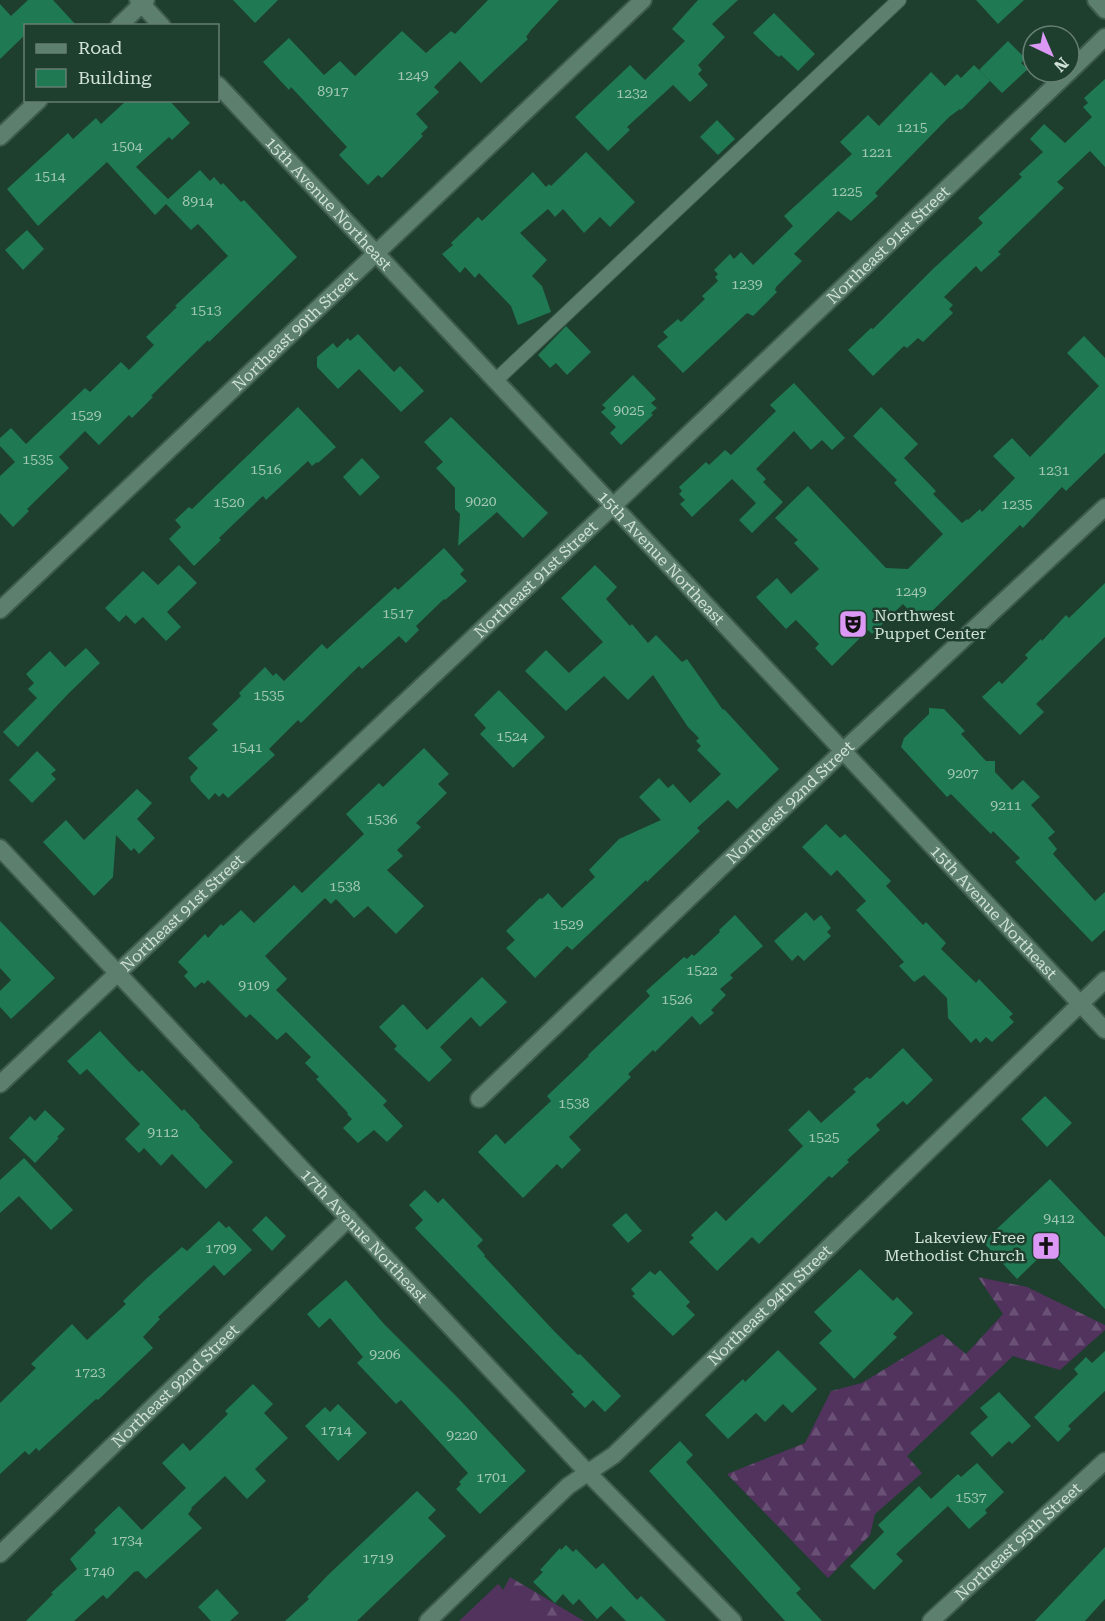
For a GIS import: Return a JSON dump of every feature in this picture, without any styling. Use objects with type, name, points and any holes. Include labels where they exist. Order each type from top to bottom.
[{"type":"street","name":"Northeast 90th Street","points":[[0,610],[643,0]]},
{"type":"street","points":[[1096,0],[1105,10]]},
{"type":"street","points":[[121,24],[142,1],[160,24]]},
{"type":"street","name":"Northeast 91st Street","points":[[1081,60],[1105,37]]},
{"type":"street","name":"Northeast 91st Street","points":[[0,1084],[1056,84]]},
{"type":"street","name":"15th Avenue Northeast","points":[[219,86],[1105,1030]]},
{"type":"street","points":[[0,137],[37,102]]},
{"type":"street","name":"Northeast 92nd Street","points":[[479,1099],[843,751],[1105,507]]},
{"type":"street","name":"17th Avenue Northeast","points":[[0,848],[588,1473],[733,1621]]},
{"type":"street","name":"Northeast 94th Street","points":[[428,1621],[568,1486],[614,1455],[1105,980]]},
{"type":"street","name":"Northeast 92nd Street","points":[[0,1554],[349,1218]]},
{"type":"street","name":"Northeast 95th Street","points":[[931,1621],[1105,1461]]},
{"type":"lane","points":[[495,381],[899,0]]},
{"type":"green space","points":[[978,1277],[1027,1287],[1105,1325],[1105,1330],[1060,1370],[1013,1356],[907,1456],[922,1473],[875,1514],[870,1535],[828,1578],[727,1474],[805,1443],[831,1391],[862,1383],[942,1334],[966,1354],[1003,1314]]},
{"type":"green space","points":[[510,1577],[584,1621],[487,1621]]},
{"type":"green space","points":[[498,1584],[533,1621],[459,1621]]},
{"type":"building","points":[[28,0],[53,0],[75,24],[24,24],[24,36],[0,59],[0,4],[11,16]]},
{"type":"building","points":[[233,0],[278,0],[255,23]]},
{"type":"building","points":[[488,0],[559,0],[531,30],[526,37],[528,39],[481,83],[460,61],[434,87],[439,92],[416,114],[428,127],[421,134],[423,136],[382,178],[378,175],[368,185],[339,155],[347,147],[291,87],[289,90],[263,62],[289,38],[324,75],[340,61],[355,76],[402,31],[426,53],[451,31],[455,34]]},
{"type":"building","points":[[698,0],[738,0],[712,24],[725,37],[698,65],[702,70],[698,74],[708,85],[690,102],[673,85],[627,127],[630,130],[608,151],[575,117],[630,65],[645,80],[685,41],[672,29]]},
{"type":"building","points":[[976,0],[1024,0],[998,24]]},
{"type":"building","points":[[774,13],[815,54],[798,71],[781,55],[779,57],[776,55],[753,33]]},
{"type":"building","points":[[1008,41],[1021,54],[1021,75],[1002,93],[979,70]]},
{"type":"building","points":[[974,65],[990,81],[961,110],[949,117],[875,193],[878,196],[851,221],[838,211],[794,254],[802,261],[776,287],[777,292],[753,316],[747,313],[683,373],[657,346],[668,337],[663,332],[678,319],[681,322],[705,299],[702,296],[718,281],[715,277],[718,274],[714,270],[730,254],[734,259],[741,252],[753,265],[793,226],[784,216],[852,154],[840,142],[868,115],[879,126],[931,72],[945,86],[957,74],[961,78]]},
{"type":"building","points":[[1105,79],[1105,167],[1090,151],[1057,182],[1064,188],[998,252],[1001,254],[981,272],[976,266],[944,297],[953,305],[949,309],[953,313],[923,342],[918,338],[907,348],[904,346],[873,376],[848,350],[871,328],[873,329],[983,223],[978,218],[1022,177],[1019,174],[1043,152],[1030,139],[1044,124],[1065,143],[1092,117],[1083,107],[1088,103],[1084,98]]},
{"type":"building","points":[[125,102],[171,102],[190,123],[172,140],[169,137],[136,167],[168,199],[200,170],[210,181],[214,177],[241,202],[244,200],[297,257],[209,342],[208,340],[132,418],[129,415],[99,445],[85,431],[59,457],[69,468],[27,509],[29,511],[13,527],[0,513],[0,476],[15,462],[0,446],[0,438],[11,428],[26,444],[85,388],[90,392],[121,362],[129,370],[154,345],[146,337],[228,256],[198,224],[191,230],[166,204],[155,215],[107,162],[38,226],[7,189],[68,133],[73,139],[96,118],[101,124]]},
{"type":"building","points":[[717,120],[735,139],[718,155],[700,137]]},
{"type":"building","points":[[586,152],[635,202],[610,227],[600,217],[584,233],[563,209],[555,217],[548,209],[520,233],[547,260],[532,276],[542,286],[551,312],[518,325],[511,306],[479,273],[475,278],[465,267],[460,273],[442,254],[478,217],[482,221],[533,172],[546,187],[549,184],[551,186]]},
{"type":"building","points":[[27,230],[44,249],[23,270],[5,250]]},
{"type":"building","points":[[566,326],[591,352],[567,375],[556,363],[550,368],[538,355]]},
{"type":"building","points":[[358,334],[394,372],[400,366],[424,391],[401,412],[359,369],[338,389],[317,367],[317,357],[333,343],[337,348],[348,338],[350,341]]},
{"type":"building","points":[[1084,336],[1105,358],[1105,453],[1066,491],[1062,487],[1023,528],[1020,525],[926,617],[919,621],[903,604],[872,634],[868,630],[832,666],[815,648],[819,644],[796,620],[786,629],[756,597],[777,578],[791,594],[819,569],[794,543],[798,540],[775,518],[808,486],[886,568],[908,569],[943,534],[894,483],[897,480],[853,436],[881,407],[918,444],[904,458],[936,491],[933,494],[962,523],[980,509],[982,512],[1015,478],[993,456],[1012,438],[1030,457],[1099,386],[1067,353]]},
{"type":"building","points":[[633,375],[656,399],[651,403],[657,408],[651,413],[653,415],[621,445],[610,433],[616,427],[601,412],[606,408],[602,405]]},
{"type":"building","points":[[794,383],[845,438],[832,450],[822,440],[811,450],[794,431],[756,469],[766,479],[763,482],[783,502],[752,533],[739,520],[756,503],[732,479],[692,517],[680,504],[685,500],[679,494],[682,491],[679,487],[706,462],[709,465],[725,450],[731,455],[776,411],[770,405]]},
{"type":"building","points":[[298,407],[336,447],[312,466],[308,461],[266,500],[263,496],[219,538],[221,540],[194,566],[169,539],[181,527],[175,520],[189,507],[192,509]]},
{"type":"building","points":[[451,417],[548,513],[523,538],[497,512],[458,546],[460,514],[455,509],[455,488],[436,468],[443,462],[424,442]]},
{"type":"building","points":[[362,458],[380,477],[360,496],[343,477]]},
{"type":"building","points":[[444,548],[464,570],[460,574],[467,581],[416,626],[419,630],[406,643],[399,636],[362,669],[359,666],[301,723],[298,720],[269,749],[275,755],[228,798],[223,793],[219,797],[215,793],[209,800],[191,781],[190,777],[198,768],[188,758],[218,730],[212,724],[241,696],[239,693],[265,667],[273,676],[276,673],[284,681],[322,644],[327,649],[395,587],[398,590]]},
{"type":"building","points":[[179,565],[197,583],[167,612],[181,627],[166,641],[143,617],[135,624],[126,615],[119,622],[105,608],[143,571],[158,585]]},
{"type":"building","points":[[595,565],[617,587],[606,599],[630,626],[632,624],[648,643],[656,635],[682,662],[687,659],[723,710],[779,769],[737,809],[728,800],[697,828],[700,831],[647,882],[646,880],[572,950],[567,946],[535,978],[506,948],[515,940],[506,931],[548,893],[562,908],[595,877],[589,870],[619,839],[661,820],[639,797],[659,778],[668,788],[673,784],[690,803],[721,774],[697,750],[701,746],[696,741],[699,738],[688,727],[653,675],[628,700],[604,676],[566,711],[525,671],[546,650],[569,673],[603,642],[561,598]]},
{"type":"building","points":[[1105,583],[1105,637],[1036,704],[1044,712],[1020,735],[982,697],[999,681],[1002,684],[1028,658],[1025,655],[1041,639],[1042,641],[1066,615],[1069,618]]},
{"type":"building","points":[[86,648],[100,663],[18,747],[3,732],[37,698],[28,689],[34,683],[26,674],[50,651],[65,667]]},
{"type":"building","points":[[499,690],[545,737],[513,768],[480,734],[486,728],[474,715]]},
{"type":"building","points":[[929,708],[944,709],[965,731],[961,734],[986,761],[995,761],[995,772],[1012,790],[1023,780],[1040,797],[1031,805],[1055,832],[1048,838],[1057,849],[1053,854],[1095,901],[1105,892],[1105,930],[1092,942],[1015,862],[1020,858],[993,831],[991,834],[951,794],[947,797],[901,747],[904,738],[929,714]]},
{"type":"building","points":[[424,748],[449,774],[438,784],[447,793],[416,823],[421,827],[397,850],[403,856],[387,870],[424,906],[396,934],[368,906],[354,918],[336,899],[331,904],[325,898],[265,956],[287,979],[276,990],[387,1101],[383,1105],[403,1126],[387,1142],[374,1130],[358,1143],[343,1128],[352,1119],[316,1079],[319,1077],[305,1063],[311,1057],[286,1032],[277,1040],[250,1014],[246,1018],[208,980],[195,988],[184,976],[188,972],[178,962],[205,934],[208,938],[221,924],[223,926],[241,910],[254,923],[294,885],[302,893],[364,834],[346,814],[379,783],[383,787]]},
{"type":"building","points":[[37,751],[56,770],[51,774],[56,779],[32,803],[9,780]]},
{"type":"building","points":[[137,789],[152,803],[137,819],[155,838],[139,854],[134,848],[131,851],[116,835],[113,877],[94,896],[43,842],[66,820],[84,840]]},
{"type":"building","points":[[826,824],[840,838],[845,834],[891,881],[886,886],[923,925],[926,922],[946,943],[941,949],[976,983],[979,979],[1013,1014],[1009,1017],[1014,1022],[992,1042],[986,1037],[980,1043],[976,1038],[971,1043],[948,1018],[947,998],[924,975],[914,982],[899,966],[904,962],[856,910],[866,901],[837,870],[831,876],[802,847]]},
{"type":"building","points":[[806,912],[814,921],[821,915],[831,928],[827,932],[831,936],[804,961],[798,955],[792,961],[774,941]]},
{"type":"building","points":[[735,915],[763,946],[730,975],[733,978],[720,989],[726,995],[711,1010],[714,1013],[700,1025],[692,1016],[655,1052],[653,1050],[628,1074],[631,1077],[569,1137],[581,1150],[562,1169],[557,1164],[523,1198],[478,1152],[496,1134],[505,1144],[551,1101],[547,1096],[650,996],[646,991],[684,957],[687,959],[692,954],[694,956]]},
{"type":"building","points":[[0,921],[55,978],[11,1019],[0,1007],[0,991],[11,980],[0,968]]},
{"type":"building","points":[[482,977],[507,1002],[480,1027],[471,1017],[440,1047],[452,1060],[429,1082],[394,1049],[397,1046],[379,1027],[403,1004],[427,1030]]},
{"type":"building","points":[[100,1031],[139,1072],[142,1070],[182,1111],[184,1109],[233,1162],[206,1189],[172,1154],[161,1166],[144,1148],[139,1153],[125,1139],[140,1124],[87,1069],[80,1075],[67,1061]]},
{"type":"building","points":[[903,1048],[933,1080],[907,1105],[903,1101],[876,1125],[880,1130],[847,1160],[849,1162],[832,1178],[829,1176],[759,1244],[752,1237],[717,1271],[689,1242],[694,1238],[691,1235],[716,1211],[726,1221],[803,1146],[788,1130],[809,1110],[821,1123],[856,1092],[853,1089],[867,1077],[870,1079]]},
{"type":"building","points":[[1045,1096],[1072,1123],[1047,1147],[1021,1119]]},
{"type":"building","points":[[45,1110],[65,1129],[35,1163],[9,1138],[30,1116],[35,1121]]},
{"type":"building","points":[[24,1158],[73,1210],[51,1230],[19,1196],[0,1213],[0,1180]]},
{"type":"building","name":"Lakeview Free Methodist Church","points":[[1050,1179],[1105,1237],[1105,1309],[1048,1249],[1017,1279],[983,1242]]},
{"type":"building","points":[[425,1190],[438,1203],[443,1198],[483,1240],[477,1246],[484,1256],[554,1331],[621,1396],[605,1412],[593,1400],[585,1408],[571,1394],[574,1392],[415,1228],[423,1220],[409,1205]]},
{"type":"building","points":[[626,1213],[642,1231],[628,1243],[612,1225]]},
{"type":"building","points":[[266,1216],[286,1236],[272,1251],[252,1230]]},
{"type":"building","points":[[219,1221],[226,1228],[229,1226],[252,1250],[224,1276],[214,1265],[158,1317],[160,1319],[143,1337],[153,1348],[39,1451],[36,1448],[29,1455],[25,1451],[0,1474],[0,1403],[36,1368],[31,1364],[72,1324],[87,1340],[126,1304],[123,1301],[147,1278],[182,1247],[187,1251]]},
{"type":"building","points":[[860,1269],[893,1301],[897,1297],[913,1313],[893,1334],[897,1337],[854,1379],[819,1343],[832,1331],[814,1312]]},
{"type":"building","points":[[660,1270],[690,1302],[686,1306],[695,1315],[673,1336],[632,1296],[635,1294],[631,1289],[650,1271],[655,1275]]},
{"type":"building","points":[[346,1280],[384,1324],[460,1400],[526,1471],[480,1514],[456,1489],[468,1473],[401,1400],[396,1404],[357,1363],[363,1357],[330,1318],[319,1328],[307,1314]]},
{"type":"building","points":[[778,1350],[817,1389],[792,1413],[783,1404],[765,1422],[756,1413],[728,1439],[705,1415],[743,1379],[745,1382]]},
{"type":"building","points":[[1105,1351],[1105,1391],[1068,1426],[1071,1429],[1058,1442],[1034,1417],[1078,1374],[1074,1369],[1086,1357],[1092,1363]]},
{"type":"building","points":[[253,1384],[273,1404],[264,1413],[288,1438],[255,1469],[266,1481],[247,1499],[225,1476],[191,1508],[188,1514],[202,1528],[146,1579],[138,1571],[134,1572],[107,1599],[103,1595],[74,1621],[26,1621],[77,1569],[70,1559],[96,1533],[94,1530],[119,1506],[142,1530],[186,1488],[162,1463],[183,1443],[190,1451],[228,1414],[225,1411]]},
{"type":"building","points":[[999,1392],[1031,1426],[1012,1444],[1009,1441],[992,1457],[970,1433],[988,1417],[980,1408]]},
{"type":"building","points":[[338,1404],[367,1433],[338,1461],[305,1426],[325,1407],[330,1412]]},
{"type":"building","points":[[680,1441],[693,1455],[686,1462],[801,1589],[796,1593],[822,1621],[785,1621],[649,1471]]},
{"type":"building","points":[[977,1463],[1004,1492],[985,1510],[987,1513],[969,1529],[948,1506],[896,1554],[903,1561],[874,1590],[850,1566],[884,1532],[878,1525],[919,1486],[931,1499],[958,1474],[961,1477]]},
{"type":"building","points":[[417,1491],[436,1510],[428,1518],[446,1536],[357,1621],[285,1621],[309,1599],[307,1597],[328,1575]]},
{"type":"building","points":[[566,1545],[573,1552],[576,1549],[596,1569],[603,1563],[637,1600],[641,1596],[666,1621],[626,1621],[611,1606],[597,1619],[579,1599],[573,1605],[563,1594],[555,1603],[533,1582],[543,1572],[540,1570],[560,1548],[561,1550]]},
{"type":"building","points":[[1105,1547],[1105,1599],[1085,1621],[1035,1621]]},
{"type":"building","points":[[217,1589],[239,1613],[230,1621],[211,1621],[198,1607]]},
{"type":"place","name":"Northwest Puppet Center","points":[[853,624]]},
{"type":"place","name":"Lakeview Free Methodist Church","points":[[1046,1246]]}]
